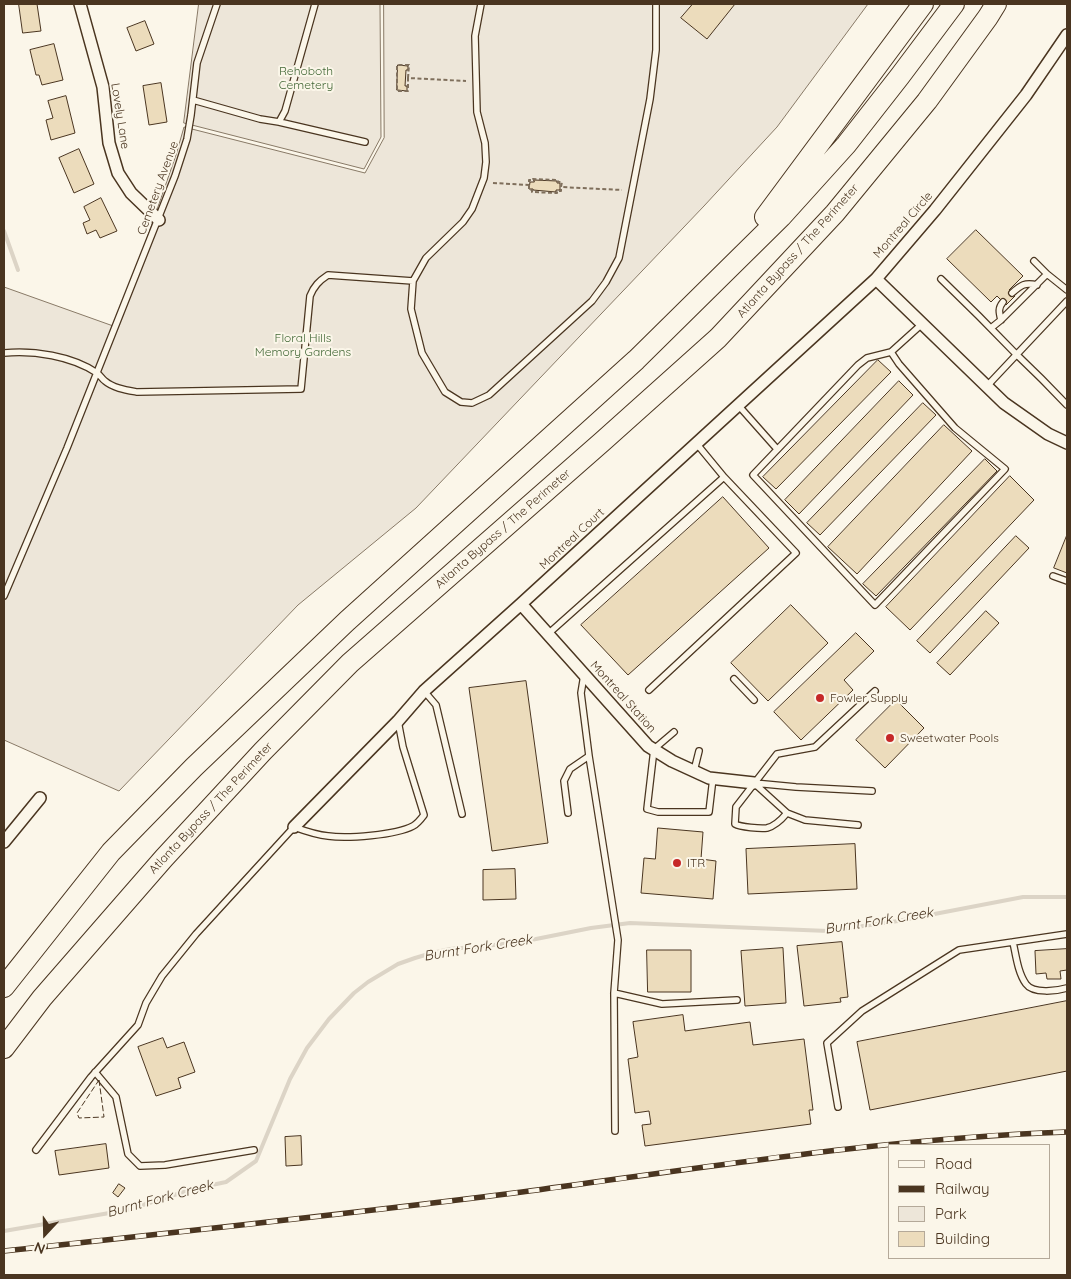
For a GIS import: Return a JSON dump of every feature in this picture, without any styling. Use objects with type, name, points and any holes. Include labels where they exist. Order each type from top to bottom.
[{"type":"highway","points":[[727,269],[923,4]]},
{"type":"highway","points":[[4,987],[111,852],[194,766],[347,621],[636,360],[781,217],[846,145],[954,4]]},
{"type":"highway","name":"Atlanta Bypass / The Perimeter","points":[[4,1048],[42,998],[164,858],[263,751],[350,663],[718,338],[835,213],[926,100],[994,8]]},
{"type":"street","name":"Lovely Lane","points":[[80,4],[103,87],[109,143],[118,174],[130,193],[159,220]]},
{"type":"street","name":"Montreal Circle","points":[[1067,35],[1026,95],[935,210],[876,279],[1004,403],[1048,434],[1067,443]]},
{"type":"street","name":"Montreal Court","points":[[294,827],[424,691],[876,279]]},
{"type":"street","name":"Montreal Station","points":[[521,604],[648,746],[672,761],[709,778],[754,783]]},
{"type":"street","points":[[4,842],[40,798]]},
{"type":"lane","name":"Cemetery Avenue","points":[[4,596],[67,448],[175,176],[187,138],[197,63],[217,4]]},
{"type":"lane","points":[[278,122],[285,111],[315,4]]},
{"type":"lane","points":[[481,4],[475,36],[477,112],[485,144],[486,162],[483,182],[472,209],[463,222],[426,258],[413,281],[411,309],[422,353],[445,392],[461,402],[472,403],[489,396],[592,301],[606,282],[619,258],[650,99],[656,50],[656,4]]},
{"type":"lane","points":[[193,100],[260,119],[365,142]]},
{"type":"lane","points":[[1034,261],[1067,290]]},
{"type":"lane","points":[[991,328],[1048,274]]},
{"type":"lane","points":[[4,353],[36,353],[57,357],[97,373],[106,382],[137,392],[301,389],[310,296],[320,280],[328,275],[413,281]]},
{"type":"lane","points":[[942,279],[1067,405]]},
{"type":"lane","points":[[1012,293],[1028,283],[1037,285]]},
{"type":"lane","points":[[986,386],[1067,301]]},
{"type":"lane","points":[[1001,320],[999,310],[1003,302]]},
{"type":"lane","points":[[891,352],[899,364],[955,428],[1005,470],[875,604],[753,475],[867,358],[891,352],[922,324]]},
{"type":"lane","points":[[738,405],[778,449]]},
{"type":"lane","points":[[649,690],[796,554],[696,444]]},
{"type":"lane","points":[[548,634],[724,477]]},
{"type":"lane","points":[[1053,576],[1067,581]]},
{"type":"lane","points":[[584,675],[581,694],[618,940],[614,993],[615,1131]]},
{"type":"lane","points":[[734,679],[754,700]]},
{"type":"lane","points":[[787,813],[782,819],[767,828],[740,827],[735,824],[736,807],[777,754],[815,747],[875,690]]},
{"type":"lane","points":[[424,691],[436,705],[462,814]]},
{"type":"lane","points":[[36,1150],[95,1072],[138,1025],[146,1003],[162,976],[196,934],[294,827],[328,836],[392,833],[414,826],[424,815],[403,747],[398,720]]},
{"type":"lane","points":[[674,732],[654,750],[647,809],[658,812],[709,812],[713,778]]},
{"type":"lane","points":[[694,771],[699,752]]},
{"type":"lane","points":[[568,812],[564,780],[570,770],[589,756]]},
{"type":"lane","points":[[754,783],[872,791]]},
{"type":"lane","points":[[754,783],[787,813],[805,820],[858,824]]},
{"type":"lane","points":[[838,1107],[826,1043],[862,1011],[960,950],[1067,934]]},
{"type":"lane","points":[[1013,942],[1026,985],[1033,989],[1054,992],[1067,988]]},
{"type":"lane","points":[[614,993],[662,1004],[737,1000]]},
{"type":"lane","points":[[95,1072],[116,1097],[128,1154],[140,1166],[165,1165],[254,1150]]},
{"type":"path","points":[[397,65],[409,65],[408,78],[408,91],[397,91],[397,65]]},
{"type":"path","points":[[408,78],[476,81]]},
{"type":"path","points":[[533,179],[558,180],[558,182],[562,182],[561,187],[561,191],[557,191],[557,193],[532,192],[532,190],[528,190],[529,180],[533,179]]},
{"type":"path","points":[[483,182],[529,185]]},
{"type":"path","points":[[561,187],[632,191]]},
{"type":"green space","name":"Rehoboth Cemetery","points":[[199,4],[380,4],[381,137],[364,169],[184,123]]},
{"type":"green space","name":"Floral Hills Memory Gardens","points":[[384,4],[868,4],[777,127],[704,206],[416,508],[298,605],[119,791],[4,740],[4,287],[116,327],[184,127],[365,173],[384,138]]},
{"type":"building","points":[[19,4],[37,4],[41,31],[23,33]]},
{"type":"building","points":[[693,4],[735,4],[707,39],[681,18]]},
{"type":"building","points":[[145,21],[154,44],[136,51],[127,28]]},
{"type":"building","points":[[54,44],[63,80],[42,85],[39,75],[36,75],[30,50]]},
{"type":"building","points":[[398,65],[408,66],[405,86],[407,86],[407,91],[397,90]]},
{"type":"building","points":[[161,83],[167,122],[149,125],[143,86]]},
{"type":"building","points":[[66,96],[75,133],[51,140],[46,120],[53,118],[48,101]]},
{"type":"building","points":[[79,149],[94,184],[74,193],[59,158]]},
{"type":"building","points":[[534,180],[557,181],[557,183],[560,183],[560,190],[556,190],[556,192],[529,189],[530,182],[534,182]]},
{"type":"building","points":[[101,198],[117,231],[100,238],[96,230],[87,234],[83,223],[90,220],[84,207]]},
{"type":"building","points":[[976,230],[1023,276],[1009,290],[1015,296],[1006,305],[997,296],[991,302],[947,259]]},
{"type":"building","points":[[878,360],[891,372],[776,489],[763,477]]},
{"type":"building","points":[[899,381],[913,395],[799,514],[785,500]]},
{"type":"building","points":[[923,403],[936,415],[820,535],[807,523]]},
{"type":"building","points":[[944,425],[972,451],[857,574],[828,547]]},
{"type":"building","points":[[985,459],[997,471],[876,596],[863,584]]},
{"type":"building","points":[[1010,476],[1034,500],[910,630],[886,607]]},
{"type":"building","points":[[723,497],[769,548],[628,675],[581,625]]},
{"type":"building","points":[[1067,535],[1067,573],[1054,568]]},
{"type":"building","points":[[1016,536],[1029,548],[930,653],[917,641]]},
{"type":"building","points":[[791,605],[828,643],[768,701],[731,663]]},
{"type":"building","points":[[986,611],[999,623],[950,675],[937,663]]},
{"type":"building","points":[[856,633],[874,651],[844,680],[853,690],[801,740],[774,712]]},
{"type":"building","points":[[526,681],[548,843],[492,851],[469,688]]},
{"type":"building","points":[[896,700],[924,728],[885,768],[856,740]]},
{"type":"building","points":[[658,828],[703,832],[701,859],[716,861],[713,899],[641,893],[644,858],[655,859]]},
{"type":"building","points":[[855,844],[857,889],[748,894],[746,849]]},
{"type":"building","points":[[515,869],[516,899],[483,900],[483,870]]},
{"type":"building","points":[[842,942],[848,997],[840,998],[841,1002],[804,1006],[797,946]]},
{"type":"building","points":[[783,948],[786,1003],[745,1006],[741,951]]},
{"type":"building","points":[[1067,949],[1067,970],[1060,971],[1061,979],[1047,979],[1046,973],[1036,974],[1035,951]]},
{"type":"building","points":[[647,950],[691,950],[691,992],[648,992]]},
{"type":"building","points":[[1067,1001],[1067,1071],[870,1110],[857,1042]]},
{"type":"building","points":[[683,1015],[685,1031],[750,1022],[753,1045],[804,1039],[813,1110],[809,1110],[811,1124],[645,1146],[642,1125],[651,1124],[649,1111],[635,1113],[628,1059],[638,1057],[633,1022]]},
{"type":"building","points":[[163,1038],[167,1048],[184,1042],[195,1072],[178,1078],[181,1088],[156,1096],[138,1047]]},
{"type":"building","points":[[301,1136],[302,1165],[286,1166],[285,1137]]},
{"type":"building","points":[[106,1144],[109,1168],[59,1175],[55,1151]]},
{"type":"building","points":[[119,1184],[125,1188],[118,1197],[113,1193]]},
{"type":"waterway","points":[[4,231],[18,270]]},
{"type":"waterway","name":"Burnt Fork Creek","points":[[4,1231],[127,1210],[193,1189],[226,1182],[256,1161],[290,1079],[307,1048],[329,1019],[354,993],[368,982],[398,964],[415,958],[450,949],[521,942],[591,928],[630,923],[828,931],[898,921],[1023,897],[1067,897]]},
{"type":"railway","points":[[896,1144],[999,1135],[1067,1132]]},
{"type":"railway","points":[[4,1251],[457,1200],[794,1155],[888,1145]]},
{"type":"fence","points":[[99,1080],[104,1117],[79,1118],[77,1113],[99,1080]]},
{"type":"place","name":"Fowler Supply","points":[[820,698]]},
{"type":"place","name":"Sweetwater Pools","points":[[890,738]]},
{"type":"place","name":"ITR","points":[[677,863]]}]
